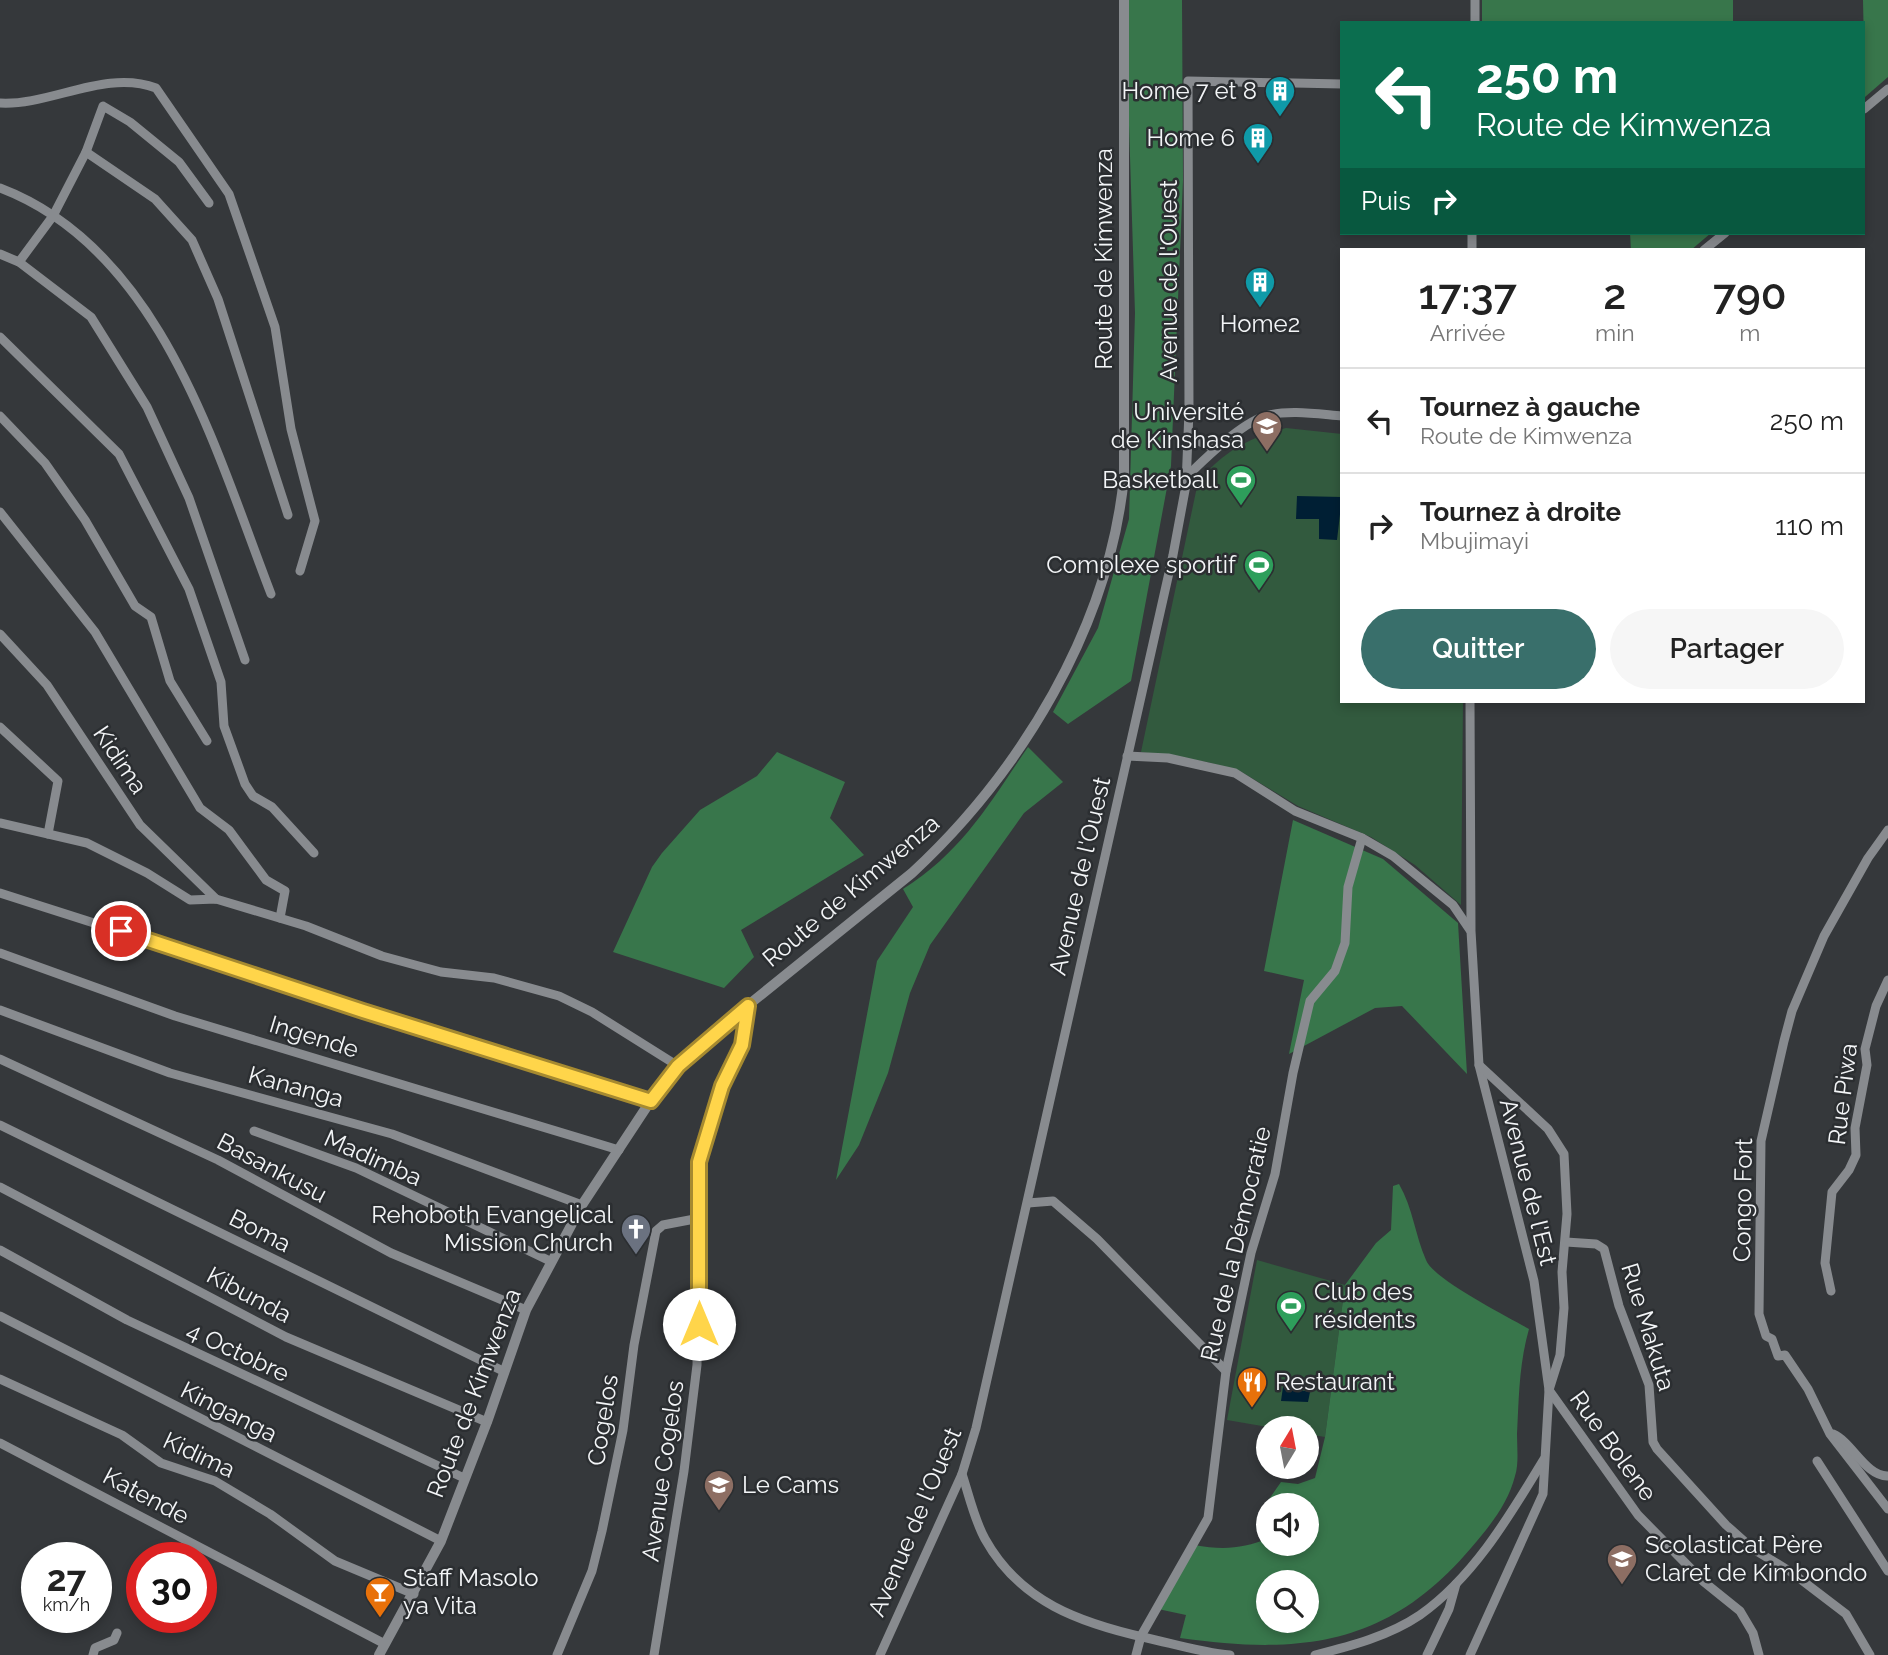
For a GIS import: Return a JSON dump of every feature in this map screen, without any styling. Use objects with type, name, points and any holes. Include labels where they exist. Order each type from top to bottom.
[{"type":"street","name":"Route de Kimwenza","points":[[379,1655],[440,1541],[487,1422],[526,1310],[550,1261],[582,1205],[651,1101],[678,1066],[912,873],[965,820],[1020,746],[1055,687],[1089,618],[1110,554],[1124,477],[1124,0]]},
{"type":"street","points":[[1475,0],[1475,21]]},
{"type":"street","name":"Avenue de l'Ouest","points":[[880,1655],[962,1474],[998,1340],[1009,1276],[1028,1202],[1173,555],[1187,476],[1188,81],[1340,84]]},
{"type":"street","points":[[0,103],[78,89],[139,83],[156,88],[229,194],[275,327],[291,429],[314,517],[300,571]]},
{"type":"street","points":[[1865,108],[1888,89]]},
{"type":"street","points":[[19,262],[53,216],[86,152],[99,110],[107,106],[179,162],[209,203]]},
{"type":"street","points":[[86,152],[155,199],[192,240],[218,299],[288,515]]},
{"type":"street","points":[[0,188],[53,216],[120,273],[188,383],[271,594]]},
{"type":"street","points":[[1706,248],[1723,235]]},
{"type":"street","points":[[0,254],[19,262],[90,317],[147,407],[187,493],[245,660]]},
{"type":"street","points":[[0,337],[120,454],[189,589],[221,682],[224,726],[245,784],[253,796],[271,807],[314,853]]},
{"type":"street","points":[[1187,476],[1216,449],[1268,415],[1300,413],[1340,416]]},
{"type":"street","points":[[0,416],[45,463],[85,520],[135,606],[151,617],[170,681],[207,741]]},
{"type":"street","points":[[1188,436],[1216,449]]},
{"type":"street","points":[[0,512],[95,632],[200,808],[229,830],[265,880],[285,891],[280,918]]},
{"type":"street","name":"Kidima","points":[[0,634],[47,685],[140,825],[216,899]]},
{"type":"street","name":"Avenue de l'Est","points":[[1470,703],[1471,931],[1479,1065],[1534,1282],[1549,1390],[1542,1499],[1470,1655]]},
{"type":"street","points":[[0,727],[57,780],[48,834]]},
{"type":"street","points":[[1127,756],[1168,758],[1230,772],[1295,811],[1362,838],[1408,867],[1453,905],[1471,931]]},
{"type":"street","points":[[0,823],[104,850],[190,900],[216,899],[280,918],[382,957],[441,972],[494,978],[559,996],[592,1012],[678,1066]]},
{"type":"street","name":"Congo Fort","points":[[1888,830],[1868,858],[1808,971],[1792,1011],[1761,1141],[1759,1322],[1766,1336],[1772,1339],[1778,1356],[1785,1355],[1796,1368],[1830,1434],[1888,1509]]},
{"type":"street","name":"Rue de la Démocratie","points":[[1136,1655],[1141,1636],[1208,1518],[1226,1370],[1251,1253],[1275,1174],[1293,1073],[1310,1001],[1335,971],[1345,943],[1348,887],[1362,838]]},
{"type":"street","points":[[0,893],[651,1101]]},
{"type":"street","name":"Ingende","points":[[0,953],[175,1016],[619,1150]]},
{"type":"street","name":"Rue Piwa","points":[[1831,1291],[1825,1263],[1832,1192],[1856,1156],[1855,1128],[1867,1065],[1865,1049],[1875,1006],[1888,980]]},
{"type":"street","name":"Avenue Cogelos","points":[[654,1655],[684,1471],[697,1364],[699,1162],[722,1086],[742,1045],[748,1006]]},
{"type":"street","name":"Kananga","points":[[0,1010],[170,1073],[391,1135],[582,1205]]},
{"type":"street","name":"Basankusu","points":[[0,1059],[218,1160],[391,1253],[526,1310]]},
{"type":"street","points":[[1479,1065],[1548,1129],[1562,1149],[1566,1242],[1560,1355],[1549,1390]]},
{"type":"street","name":"Boma","points":[[0,1125],[503,1371]]},
{"type":"street","name":"Madimba","points":[[254,1131],[356,1168],[550,1261]]},
{"type":"street","name":"Kibunda","points":[[0,1187],[286,1337],[487,1422]]},
{"type":"street","points":[[1028,1202],[1053,1201],[1097,1239],[1226,1370]]},
{"type":"street","name":"Cogelos","points":[[557,1655],[592,1571],[602,1531],[623,1430],[634,1345],[656,1231],[663,1225],[700,1218]]},
{"type":"street","name":"Rue Makuta","points":[[1566,1242],[1596,1244],[1604,1249],[1619,1306],[1649,1385],[1653,1442],[1657,1449],[1726,1525],[1753,1549],[1791,1572],[1846,1614],[1870,1655]]},
{"type":"street","name":"4 Octobre","points":[[0,1250],[127,1320],[464,1478]]},
{"type":"street","name":"Kinganga","points":[[0,1316],[440,1541]]},
{"type":"street","name":"Kidima","points":[[0,1379],[122,1435],[161,1463],[215,1481],[270,1514],[335,1560],[414,1594]]},
{"type":"street","name":"Rue Bolene","points":[[1549,1390],[1638,1515],[1704,1582],[1740,1611],[1758,1651]]},
{"type":"street","points":[[1830,1434],[1836,1434],[1870,1469],[1882,1476],[1888,1476]]},
{"type":"street","name":"Katende","points":[[0,1443],[385,1644]]},
{"type":"street","points":[[1315,1655],[1353,1646],[1402,1626],[1431,1607],[1457,1582],[1507,1521],[1546,1457]]},
{"type":"street","points":[[1817,1461],[1888,1571]]},
{"type":"street","points":[[962,1474],[984,1538],[1007,1572],[1036,1598],[1072,1618],[1108,1630],[1230,1655]]},
{"type":"street","points":[[1427,1655],[1449,1609],[1457,1582]]},
{"type":"street","points":[[93,1655],[96,1648],[114,1640],[117,1633]]},
{"type":"green space","points":[[1125,0],[1182,0],[1183,180],[1171,466],[1131,681],[1068,724],[1053,712],[1098,628],[1129,519],[1135,313]]},
{"type":"green space","points":[[1482,0],[1733,0],[1733,21],[1482,21]]},
{"type":"green space","points":[[1863,0],[1888,0],[1888,77],[1865,97],[1865,21]]},
{"type":"green space","points":[[1630,235],[1709,235],[1693,248],[1631,248]]},
{"type":"green space","name":"Complexe sportif","points":[[1286,428],[1340,434],[1340,703],[1463,703],[1461,905],[1415,865],[1371,837],[1298,806],[1240,771],[1207,762],[1141,752],[1198,482],[1227,454],[1260,436]]},
{"type":"green space","points":[[1028,747],[1063,782],[1024,813],[930,945],[910,993],[888,1073],[859,1145],[836,1180],[877,961],[913,907],[903,889],[959,842]]},
{"type":"green space","points":[[777,752],[845,782],[830,818],[864,855],[741,930],[754,957],[724,988],[613,952],[652,867],[662,853],[700,810],[757,776]]},
{"type":"green space","points":[[1293,820],[1383,859],[1458,923],[1467,1074],[1402,1006],[1375,1008],[1289,1054],[1304,980],[1264,971]]},
{"type":"green space","points":[[1399,1184],[1411,1212],[1422,1251],[1432,1268],[1472,1297],[1529,1329],[1520,1381],[1517,1466],[1508,1496],[1484,1532],[1440,1581],[1408,1606],[1374,1624],[1340,1636],[1303,1643],[1265,1645],[1180,1638],[1186,1615],[1158,1609],[1194,1545],[1232,1548],[1256,1542],[1256,1556],[1319,1556],[1319,1493],[1273,1493],[1281,1482],[1298,1484],[1320,1479],[1320,1458],[1345,1285],[1376,1243],[1391,1230],[1393,1186]]},
{"type":"green space","name":"Club des résidents","points":[[1257,1260],[1345,1285],[1325,1437],[1320,1436],[1320,1416],[1256,1416],[1256,1425],[1227,1420]]},
{"type":"water","points":[[1297,496],[1340,497],[1337,540],[1319,539],[1319,519],[1296,519]]},
{"type":"water","points":[[1283,1387],[1310,1392],[1308,1402],[1281,1401]]},
{"type":"place","name":"Home 7 et 8","points":[[1280,118]]},
{"type":"place","name":"Home 6","points":[[1258,165]]},
{"type":"place","name":"Home2","points":[[1260,309]]},
{"type":"place","name":"Université de Kinshasa","points":[[1267,453]]},
{"type":"place","name":"Basketball","points":[[1241,507]]},
{"type":"place","name":"Complexe sportif","points":[[1259,592]]},
{"type":"place","name":"Rehoboth Evangelical Mission Church","points":[[636,1256]]},
{"type":"place","name":"Club des résidents","points":[[1291,1333]]},
{"type":"place","name":"Restaurant","points":[[1252,1409]]},
{"type":"place","name":"Le Cams","points":[[719,1512]]},
{"type":"place","name":"Scolasticat Père Claret de Kimbondo","points":[[1622,1586]]},
{"type":"place","name":"Staff Masolo ya Vita","points":[[380,1619]]},
{"type":"route","points":[[121,931],[363,1011],[651,1101],[663,1082],[678,1066],[705,1040],[748,1006],[742,1045],[722,1086],[699,1162],[699,1324]]}]
